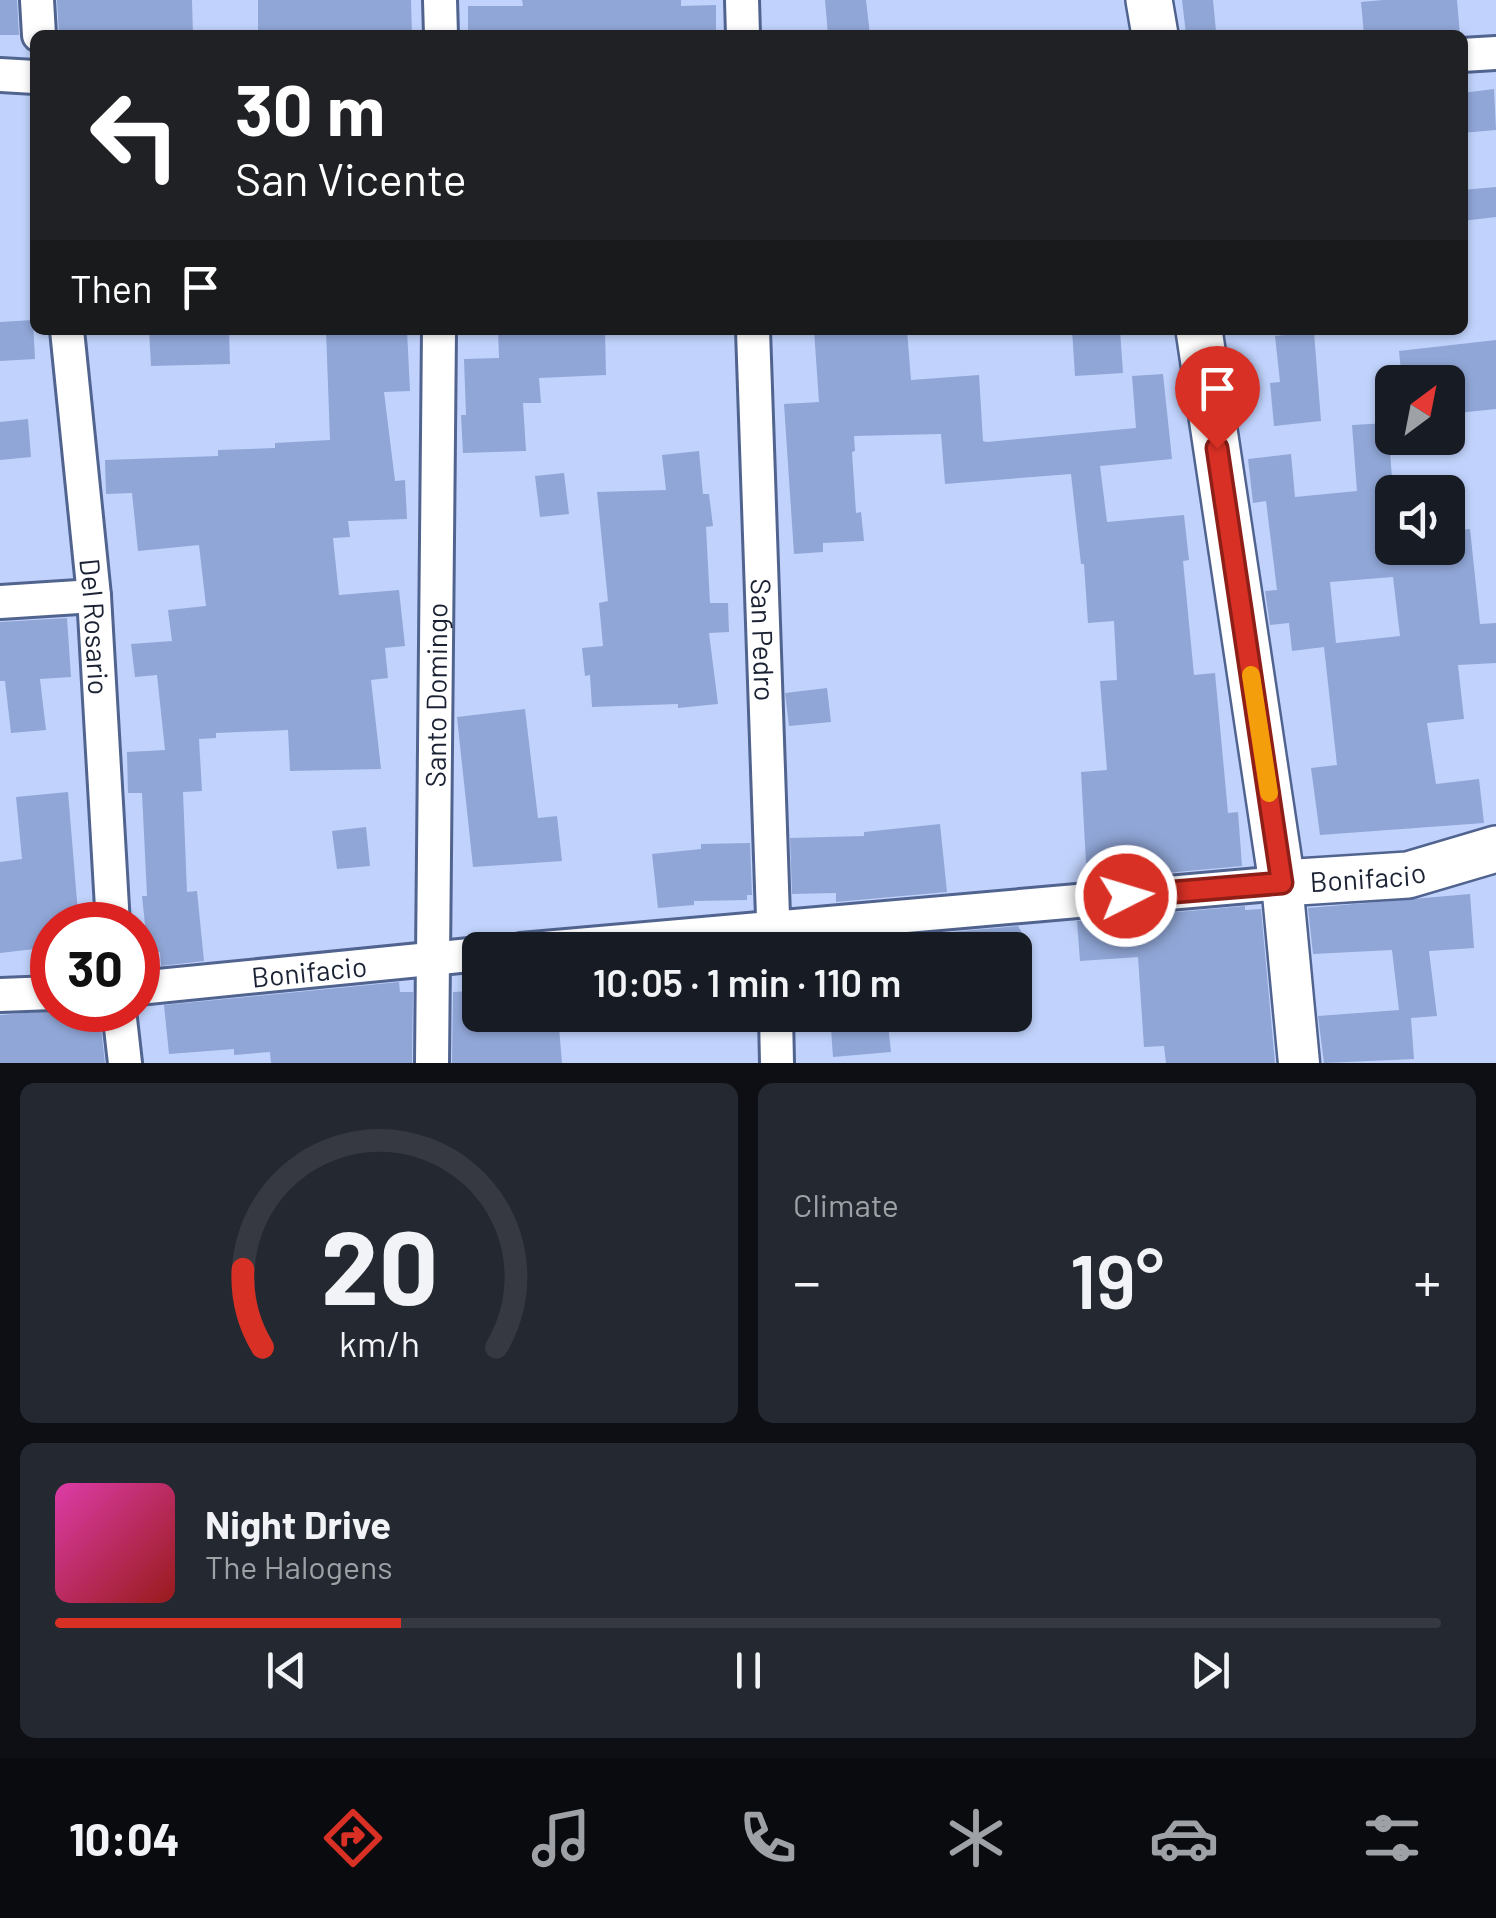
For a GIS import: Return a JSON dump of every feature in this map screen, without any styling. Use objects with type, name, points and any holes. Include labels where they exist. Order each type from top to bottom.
[{"type":"main road","points":[[1149,0],[1154,30]]},
{"type":"main road","points":[[1201,335],[1282,883]]},
{"type":"main road","name":"Bonifacio","points":[[1282,883],[1408,875],[1496,849]]},
{"type":"street","points":[[37,0],[39,30]]},
{"type":"street","points":[[440,0],[441,30]]},
{"type":"street","points":[[742,0],[743,30]]},
{"type":"street","points":[[1468,54],[1496,53]]},
{"type":"street","points":[[0,75],[30,77]]},
{"type":"street","name":"Del Rosario","points":[[68,335],[94,596],[112,902]]},
{"type":"street","name":"Santo Domingo","points":[[432,1063],[439,335]]},
{"type":"street","name":"San Pedro","points":[[753,335],[773,932]]},
{"type":"street","points":[[0,602],[94,596]]},
{"type":"street","points":[[1282,883],[1299,1063]]},
{"type":"street","name":"Bonifacio","points":[[837,932],[1282,883]]},
{"type":"street","name":"Bonifacio","points":[[160,986],[462,956]]},
{"type":"street","points":[[0,995],[30,994]]},
{"type":"street","points":[[121,1032],[125,1063]]},
{"type":"street","points":[[776,1032],[777,1063]]},
{"type":"building","points":[[0,0],[17,0],[19,35],[0,35]]},
{"type":"building","points":[[57,0],[192,0],[193,30],[59,30]]},
{"type":"building","points":[[258,0],[411,0],[412,30],[258,30]]},
{"type":"building","points":[[522,0],[681,0],[681,6],[716,5],[716,30],[468,30],[468,6],[523,6]]},
{"type":"building","points":[[825,0],[866,0],[869,30],[828,30]]},
{"type":"building","points":[[1182,0],[1213,0],[1216,30],[1186,30]]},
{"type":"building","points":[[1457,0],[1460,30],[1364,30],[1361,2]]},
{"type":"building","points":[[1494,89],[1496,130],[1468,132],[1468,92]]},
{"type":"building","points":[[1496,187],[1496,217],[1468,220],[1468,189]]},
{"type":"building","points":[[30,320],[35,359],[0,361],[0,322]]},
{"type":"building","points":[[149,335],[229,335],[230,364],[151,366]]},
{"type":"building","points":[[326,335],[407,335],[410,391],[384,392],[395,481],[405,480],[407,519],[348,521],[350,537],[333,538],[339,595],[399,590],[405,646],[385,648],[388,678],[371,680],[381,769],[290,771],[288,730],[216,733],[216,738],[199,739],[202,791],[183,792],[187,892],[197,891],[204,961],[161,966],[160,902],[143,902],[142,896],[147,896],[142,793],[128,793],[127,752],[165,750],[157,675],[135,677],[131,644],[172,641],[168,610],[206,606],[199,545],[138,551],[132,493],[106,494],[105,460],[218,456],[218,450],[275,448],[275,443],[330,440]]},
{"type":"building","points":[[498,335],[605,335],[606,375],[539,378],[541,403],[523,403],[526,451],[463,453],[464,359],[499,358]]},
{"type":"building","points":[[814,335],[907,335],[911,380],[979,375],[983,441],[987,442],[1136,428],[1132,376],[1163,374],[1172,459],[1100,466],[1107,522],[1184,515],[1189,560],[1183,561],[1194,675],[1215,673],[1228,813],[1238,812],[1242,866],[1122,877],[1121,861],[1086,863],[1081,772],[1107,770],[1100,681],[1117,680],[1114,621],[1088,623],[1071,474],[945,484],[941,434],[854,436],[856,513],[861,512],[864,541],[823,543],[823,552],[794,554],[784,404],[819,402]]},
{"type":"building","points":[[1072,335],[1120,335],[1123,373],[1075,376]]},
{"type":"building","points":[[1314,335],[1321,421],[1274,426],[1270,383],[1280,382],[1275,336]]},
{"type":"building","points":[[1496,340],[1496,409],[1465,412],[1465,365],[1400,365],[1399,351]]},
{"type":"building","points":[[28,419],[31,457],[0,460],[0,422]]},
{"type":"building","points":[[1375,424],[1375,455],[1390,455],[1392,475],[1375,475],[1375,565],[1465,565],[1465,529],[1470,529],[1480,624],[1496,623],[1496,663],[1458,665],[1464,719],[1427,723],[1436,784],[1479,779],[1484,823],[1320,835],[1311,768],[1337,765],[1324,647],[1292,651],[1289,623],[1270,625],[1265,591],[1277,590],[1266,501],[1253,503],[1248,459],[1291,454],[1295,497],[1357,491],[1352,425]],"holes":[[[1393,577],[1400,636],[1336,643],[1330,582]]]},
{"type":"building","points":[[699,451],[703,494],[709,494],[713,526],[706,527],[710,603],[728,603],[729,632],[709,633],[718,704],[678,708],[678,704],[592,707],[590,675],[585,676],[582,648],[603,646],[599,603],[608,601],[597,492],[666,490],[662,455]]},
{"type":"building","points":[[564,473],[569,514],[540,517],[535,476]]},
{"type":"building","points":[[67,618],[71,677],[40,679],[46,730],[11,733],[5,681],[0,681],[0,622]]},
{"type":"building","points":[[827,688],[831,722],[789,726],[785,693]]},
{"type":"building","points":[[525,709],[538,818],[557,816],[562,861],[473,867],[457,717]]},
{"type":"building","points":[[68,792],[77,902],[30,902],[30,950],[0,953],[0,862],[22,859],[16,797]]},
{"type":"building","points":[[940,824],[947,892],[836,902],[836,893],[792,894],[790,838],[864,836],[864,832]]},
{"type":"building","points":[[366,827],[370,866],[337,869],[332,831]]},
{"type":"building","points":[[750,843],[752,895],[747,895],[747,900],[694,901],[694,905],[658,908],[652,854],[701,849],[701,844]]},
{"type":"building","points":[[1470,894],[1474,948],[1429,951],[1437,1016],[1411,1018],[1414,1059],[1324,1063],[1318,1016],[1399,1010],[1392,950],[1313,954],[1308,908]]},
{"type":"building","points":[[1245,906],[1245,910],[1261,909],[1275,1063],[1166,1063],[1164,1046],[1144,1047],[1138,957],[1080,961],[1077,921]]},
{"type":"building","points":[[1018,926],[1022,932],[951,932]]},
{"type":"building","points":[[399,982],[400,992],[413,992],[412,1063],[271,1063],[270,1052],[234,1055],[234,1049],[169,1054],[164,1005]]},
{"type":"building","points":[[453,992],[462,992],[462,1032],[559,1032],[562,1063],[452,1063]]},
{"type":"building","points":[[30,1013],[30,1032],[101,1032],[105,1063],[0,1063],[0,1015]]},
{"type":"building","points":[[831,1032],[889,1032],[891,1052],[833,1057]]},
{"type":"slow traffic","points":[[1251,675],[1269,793]]},
{"type":"route","points":[[1126,896],[1282,883],[1217,448]]}]
